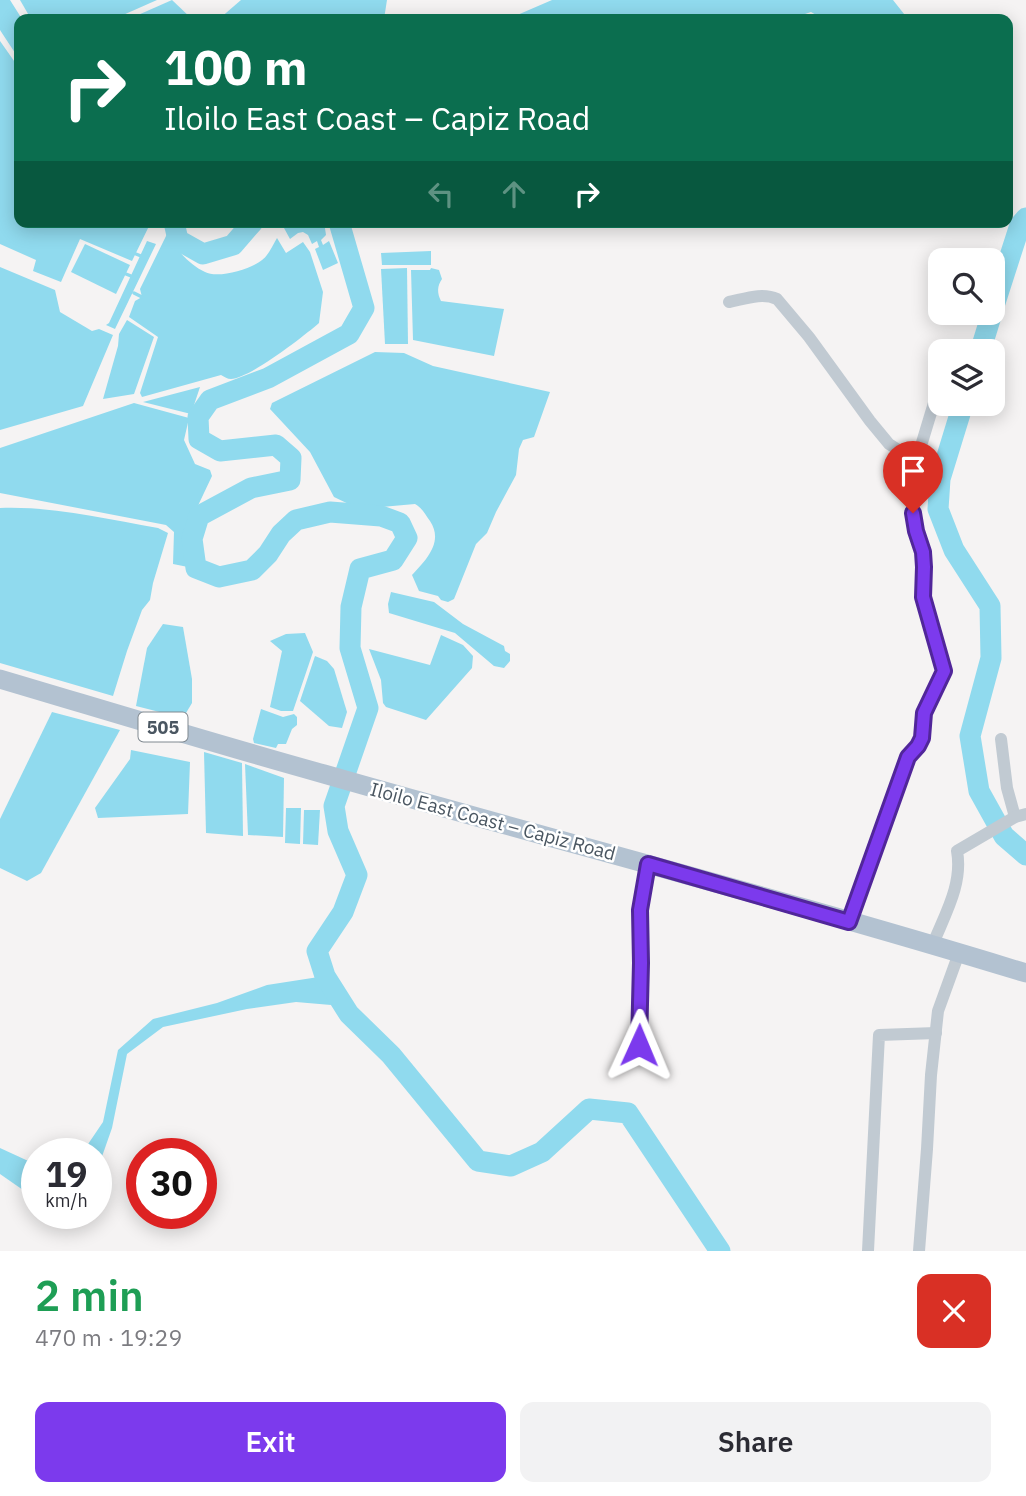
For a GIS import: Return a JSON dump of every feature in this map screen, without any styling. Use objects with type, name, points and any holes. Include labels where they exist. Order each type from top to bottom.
[{"type":"main road","name":"Iloilo East Coast – Capiz Road","points":[[0,679],[326,775],[933,944],[1026,973]]},
{"type":"street","points":[[729,302],[763,295],[777,299],[889,444],[917,459]]},
{"type":"street","points":[[849,922],[908,757],[922,738],[924,713],[944,671],[923,597],[923,552],[916,531],[911,495],[917,459],[930,416]]},
{"type":"street","points":[[933,944],[957,884],[957,851],[1021,816],[1007,788],[1001,739]]},
{"type":"street","points":[[639,1045],[640,910],[648,864]]},
{"type":"street","points":[[919,1251],[938,1011],[959,953]]},
{"type":"street","points":[[868,1251],[879,1035],[936,1033]]},
{"type":"water","points":[[0,0],[10,0],[19,14],[14,14],[14,51],[0,30]]},
{"type":"water","points":[[20,0],[157,0],[125,14],[28,14]]},
{"type":"water","points":[[172,0],[187,14],[140,14]]},
{"type":"water","points":[[241,0],[387,0],[385,14],[225,14]]},
{"type":"water","points":[[552,0],[893,0],[904,14],[811,12],[520,14]]},
{"type":"water","points":[[0,41],[14,61],[14,228],[148,228],[132,261],[80,239],[61,282],[33,271],[36,260],[0,244]]},
{"type":"water","points":[[284,228],[325,228],[326,235],[321,240],[323,245],[329,241],[338,263],[323,270],[315,249],[319,247],[317,241],[312,244],[308,235],[303,232],[290,239]]},
{"type":"water","points":[[167,234],[178,251],[193,265],[211,274],[243,270],[257,263],[266,256],[277,238],[286,253],[303,242],[310,252],[323,292],[319,323],[276,356],[239,377],[230,379],[221,375],[142,397],[140,393],[158,337],[129,317],[135,301],[142,297],[140,289]]},
{"type":"water","points":[[147,241],[156,244],[115,329],[106,325]]},
{"type":"water","points":[[85,244],[130,265],[116,294],[71,272]]},
{"type":"water","points":[[431,251],[431,265],[382,265],[381,253]]},
{"type":"water","points":[[0,267],[55,290],[60,312],[92,331],[99,329],[113,335],[83,406],[0,430]]},
{"type":"water","points":[[407,268],[408,344],[385,344],[381,269]]},
{"type":"water","points":[[411,270],[439,270],[442,279],[438,290],[441,301],[504,309],[494,356],[413,340]]},
{"type":"water","points":[[127,320],[154,337],[134,394],[103,399],[119,334]]},
{"type":"water","points":[[375,352],[404,353],[433,366],[550,392],[534,437],[523,440],[519,449],[516,475],[487,533],[476,544],[454,599],[448,602],[419,591],[412,575],[428,557],[434,543],[434,529],[422,509],[415,504],[359,509],[334,497],[310,452],[270,409],[272,403]]},
{"type":"water","points":[[200,387],[191,414],[143,402]]},
{"type":"water","points":[[134,403],[189,418],[184,440],[195,464],[210,470],[212,476],[186,531],[188,567],[173,564],[174,532],[166,525],[0,493],[0,448]]},
{"type":"water","points":[[0,508],[79,514],[158,528],[168,533],[150,600],[142,610],[113,696],[0,663]]},
{"type":"water","points":[[391,592],[434,602],[463,624],[504,646],[505,651],[510,654],[510,661],[504,668],[494,666],[455,633],[389,613]]},
{"type":"water","points":[[163,624],[183,627],[192,679],[192,703],[183,718],[136,706],[147,648]]},
{"type":"water","points":[[305,633],[313,652],[293,711],[270,707],[282,651],[270,641],[286,634]]},
{"type":"water","points":[[441,635],[463,645],[473,656],[472,668],[426,720],[386,707],[383,703],[381,680],[369,649],[430,665]]},
{"type":"water","points":[[315,656],[327,661],[334,669],[347,712],[342,728],[329,726],[300,701]]},
{"type":"water","points":[[261,709],[283,717],[294,714],[297,717],[297,725],[292,729],[286,744],[278,744],[276,748],[254,743]]},
{"type":"water","points":[[52,712],[120,730],[41,873],[27,881],[0,868],[0,819]]},
{"type":"water","points":[[131,750],[190,762],[188,814],[98,818],[95,808],[130,759]]},
{"type":"water","points":[[204,752],[242,763],[243,836],[206,833]]},
{"type":"water","points":[[245,764],[284,778],[283,837],[248,835]]},
{"type":"water","points":[[286,808],[301,808],[300,844],[285,843]]},
{"type":"water","points":[[304,810],[320,810],[318,845],[303,844]]},
{"type":"water","points":[[325,976],[331,1005],[296,1002],[247,1009],[163,1027],[127,1054],[108,1138],[92,1138],[103,1122],[118,1050],[153,1019],[217,1003],[267,985]]},
{"type":"water","points":[[0,1148],[21,1158],[21,1189],[0,1174]]},
{"type":"waterway","points":[[1005,272],[1020,225],[1026,218]]},
{"type":"waterway","points":[[175,228],[178,240],[203,254],[233,245],[248,228]]},
{"type":"waterway","points":[[341,228],[364,308],[349,334],[268,378],[210,400],[198,417],[199,439],[220,451],[276,445],[291,458],[290,480],[251,488],[199,516],[192,539],[196,568],[219,577],[252,570],[296,520],[330,512],[381,516],[400,523],[407,538],[393,560],[360,569],[351,607],[350,648],[368,708],[334,806],[338,831],[357,875],[343,912],[317,951],[325,976],[349,1014],[391,1055],[478,1161],[511,1166],[542,1152],[589,1109],[628,1113],[720,1251]]},
{"type":"waterway","points":[[136,254],[141,256]]},
{"type":"waterway","points":[[126,274],[131,276]]},
{"type":"waterway","points":[[134,293],[142,297]]},
{"type":"waterway","points":[[984,339],[988,325]]},
{"type":"waterway","points":[[959,416],[940,479],[938,509],[954,550],[990,606],[991,658],[970,736],[979,791],[1004,836],[1026,855]]},
{"type":"route","points":[[639,1045],[640,910],[648,864],[849,922],[908,757],[922,738],[924,713],[944,671],[923,597],[923,552],[913,513]]}]
